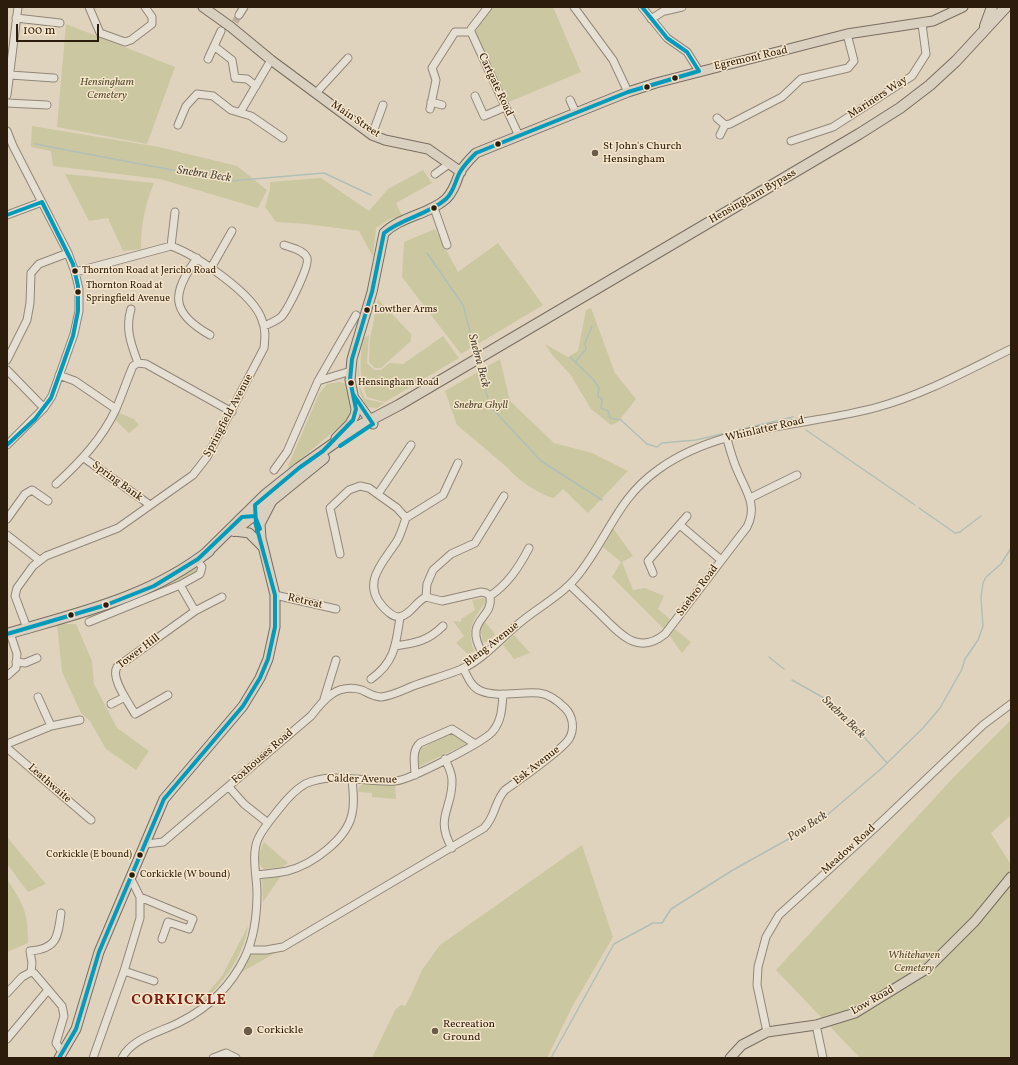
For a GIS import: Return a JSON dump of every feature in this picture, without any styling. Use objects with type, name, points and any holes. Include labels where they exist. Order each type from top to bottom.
[{"type":"highway","points":[[993,7],[1005,7]]},
{"type":"highway","name":"Hensingham Bypass","points":[[984,30],[993,7]]},
{"type":"highway","name":"Hensingham Bypass","points":[[369,422],[852,138],[900,108],[956,61],[1005,7]]},
{"type":"highway","points":[[201,557],[242,517],[255,515],[293,472],[369,422]]},
{"type":"highway","points":[[9,634],[133,595],[166,580],[201,557],[235,531],[369,422]]},
{"type":"main road","name":"Main Street","points":[[203,7],[233,25],[271,60],[372,135],[385,140],[428,149],[436,153],[460,172]]},
{"type":"main road","name":"Egremont Road","points":[[460,172],[476,153],[628,92],[699,71],[782,52],[847,34],[922,24],[945,17],[963,7]]},
{"type":"main road","points":[[323,451],[350,424],[356,409],[350,380],[351,371],[356,343],[372,292],[384,233],[390,227],[434,208],[447,198],[456,186],[460,172]]},
{"type":"main road","points":[[354,397],[369,422]]},
{"type":"main road","points":[[356,409],[369,422]]},
{"type":"main road","points":[[61,1055],[76,1029],[99,952],[132,879],[158,811],[168,793],[243,706],[260,678],[274,638],[276,616],[275,595],[255,515]]},
{"type":"main road","points":[[235,531],[249,532],[264,548]]},
{"type":"main road","name":"Low Road","points":[[730,1058],[742,1045],[767,1032],[816,1025],[855,1013],[928,968],[975,921],[1011,877]]},
{"type":"street","points":[[7,95],[10,75],[10,47],[18,7]]},
{"type":"street","points":[[89,7],[100,33],[125,42],[152,24],[152,17],[146,7]]},
{"type":"street","points":[[239,15],[244,7]]},
{"type":"street","points":[[442,105],[431,105],[436,80],[432,68],[455,32],[471,33],[471,29],[488,7]]},
{"type":"street","points":[[574,7],[613,60],[628,92]]},
{"type":"street","points":[[642,7],[667,38],[688,52],[699,71]]},
{"type":"street","points":[[651,19],[667,9],[682,7]]},
{"type":"street","points":[[16,18],[60,23]]},
{"type":"street","name":"Mariners Way","points":[[791,141],[834,127],[912,76],[926,54],[922,24]]},
{"type":"street","points":[[208,59],[221,31]]},
{"type":"street","name":"Cartgate Road","points":[[471,33],[518,136]]},
{"type":"street","points":[[717,118],[726,124],[730,124],[782,97],[801,79],[848,68],[854,61],[847,34]]},
{"type":"street","points":[[214,46],[232,60],[235,78],[246,78],[256,86]]},
{"type":"street","points":[[316,94],[348,58]]},
{"type":"street","points":[[241,111],[271,60]]},
{"type":"street","points":[[10,75],[54,78]]},
{"type":"street","points":[[178,125],[186,106],[197,94],[213,96],[232,110],[241,111],[251,116],[283,138]]},
{"type":"street","points":[[475,96],[484,116],[505,107]]},
{"type":"street","points":[[570,100],[576,113]]},
{"type":"street","points":[[7,103],[44,107]]},
{"type":"street","points":[[372,135],[383,105]]},
{"type":"street","points":[[720,135],[726,124]]},
{"type":"street","points":[[7,131],[68,253],[79,289],[79,311],[74,334],[52,396],[44,408],[7,445]]},
{"type":"street","points":[[435,174],[449,164]]},
{"type":"street","points":[[7,215],[42,202]]},
{"type":"street","points":[[434,208],[447,245]]},
{"type":"street","points":[[75,272],[171,246],[175,212]]},
{"type":"street","points":[[211,268],[232,231]]},
{"type":"street","points":[[264,326],[281,317],[306,273],[309,264],[307,257],[303,252],[284,245]]},
{"type":"street","name":"Springfield Avenue","points":[[39,560],[118,528],[193,475],[207,458],[264,348],[264,326],[262,319],[254,305],[197,258],[186,251],[171,246]]},
{"type":"street","points":[[7,360],[27,320],[30,303],[31,273],[39,264],[68,253]]},
{"type":"street","points":[[197,258],[185,275],[178,289],[178,303],[186,317],[210,335]]},
{"type":"street","points":[[131,309],[128,320],[128,336],[138,363]]},
{"type":"street","points":[[274,470],[287,452],[318,382],[356,315]]},
{"type":"street","name":"Whinlatter Road","points":[[570,585],[590,558],[614,515],[639,486],[659,469],[679,457],[708,444],[727,439],[790,424],[875,408],[902,400],[1011,349]]},
{"type":"street","points":[[56,484],[84,458],[102,434],[116,409],[133,366],[138,363],[146,364],[232,412]]},
{"type":"street","points":[[7,370],[44,408]]},
{"type":"street","points":[[318,382],[351,371]]},
{"type":"street","points":[[59,375],[75,381],[116,409]]},
{"type":"street","name":"Snebro Road","points":[[570,585],[624,638],[636,643],[647,643],[666,634],[750,521],[752,511],[750,498],[738,472],[727,439]]},
{"type":"street","points":[[378,494],[410,445]]},
{"type":"street","name":"Spring Bank","points":[[84,458],[150,505]]},
{"type":"street","points":[[458,463],[443,495],[406,518],[398,539],[374,575],[374,594],[392,615],[400,617],[408,613],[420,601],[426,598],[442,601],[481,592],[490,596]]},
{"type":"street","points":[[750,498],[797,475]]},
{"type":"street","points":[[340,554],[330,508],[349,490],[360,486],[369,488],[397,508],[406,518]]},
{"type":"street","points":[[7,519],[25,494],[32,490],[48,501]]},
{"type":"street","points":[[426,598],[427,584],[433,570],[451,554],[475,543],[497,502],[504,496]]},
{"type":"street","points":[[653,573],[648,561],[687,516]]},
{"type":"street","points":[[680,525],[722,560]]},
{"type":"street","points":[[7,535],[39,560],[16,592],[16,602],[27,628]]},
{"type":"street","points":[[483,654],[477,641],[476,630],[489,607],[490,596],[505,583],[519,566],[529,548]]},
{"type":"street","points":[[90,622],[180,585],[200,574],[202,567],[201,557]]},
{"type":"street","points":[[180,585],[195,611]]},
{"type":"street","name":"Bleng Avenue","points":[[383,696],[463,668],[483,654],[523,620],[562,593],[570,585]]},
{"type":"street","name":"Retreat","points":[[275,595],[336,609]]},
{"type":"street","name":"Tower Hill","points":[[168,695],[135,714],[115,678],[117,667],[195,611],[222,597]]},
{"type":"street","points":[[371,679],[390,661],[395,646],[400,617]]},
{"type":"street","points":[[395,646],[415,643],[434,636],[443,626]]},
{"type":"street","points":[[7,676],[16,668],[17,654],[9,634]]},
{"type":"street","points":[[16,662],[25,663],[37,658]]},
{"type":"street","points":[[324,699],[336,660]]},
{"type":"street","name":"Esk Avenue","points":[[248,950],[266,950],[283,947],[436,858],[484,828],[493,817],[500,796],[505,790],[563,745],[571,734],[572,719],[568,711],[557,700],[541,693],[489,693],[476,688],[463,668]]},
{"type":"street","name":"Foxhouses Road","points":[[146,844],[163,842],[311,716],[324,699],[330,694],[347,688],[383,696]]},
{"type":"street","name":"Calder Avenue","points":[[122,1058],[130,1047],[183,1020],[209,1003],[228,984],[248,950],[256,909],[256,849],[258,839],[268,823],[289,797],[304,785],[321,780],[352,779],[394,781],[403,780],[415,775],[489,736],[497,725],[502,712],[503,694]]},
{"type":"street","points":[[38,697],[51,726]]},
{"type":"street","points":[[111,704],[125,697]]},
{"type":"street","name":"Meadow Road","points":[[767,1032],[757,985],[758,967],[766,937],[779,915],[876,827],[983,726],[1011,704]]},
{"type":"street","points":[[7,744],[51,726],[80,720]]},
{"type":"street","points":[[415,775],[414,752],[416,747],[420,744],[452,729],[474,744]]},
{"type":"street","name":"Leathwaite","points":[[7,748],[91,820]]},
{"type":"street","points":[[445,759],[452,780],[444,820],[447,839],[452,848]]},
{"type":"street","points":[[256,875],[288,871],[330,847],[340,838],[348,826],[352,814],[352,779]]},
{"type":"street","points":[[229,787],[244,804],[268,823]]},
{"type":"street","points":[[93,1058],[124,971],[140,918],[140,897],[132,879]]},
{"type":"street","points":[[140,897],[193,919],[189,929],[168,922],[162,939]]},
{"type":"street","points":[[61,913],[58,937],[45,948],[30,951],[32,963],[31,972],[62,1006],[64,1016],[56,1040],[61,1055]]},
{"type":"street","points":[[124,971],[154,981]]},
{"type":"street","points":[[7,994],[22,977],[31,972]]},
{"type":"street","points":[[7,1039],[48,990]]},
{"type":"street","points":[[816,1025],[823,1058]]},
{"type":"street","points":[[213,1058],[226,1053],[236,1058]]},
{"type":"green space","points":[[493,7],[553,7],[581,72],[506,103],[474,33],[475,29]]},
{"type":"green space","name":"Hensingham Cemetery","points":[[66,24],[175,67],[147,144],[57,127]]},
{"type":"green space","points":[[32,126],[159,147],[237,166],[267,190],[258,208],[160,179],[53,166],[51,151],[31,147]]},
{"type":"green space","points":[[423,170],[432,183],[396,203],[402,216],[390,219],[376,228],[373,257],[359,231],[307,224],[276,222],[265,207],[270,190],[270,182],[321,178],[369,211],[388,189]]},
{"type":"green space","points":[[65,174],[154,183],[144,215],[141,249],[123,251],[108,218],[89,221]]},
{"type":"green space","points":[[435,229],[458,272],[498,243],[543,305],[461,354],[402,277],[404,242]]},
{"type":"green space","points":[[378,299],[411,334],[411,341],[381,368],[375,368],[369,362],[370,339]]},
{"type":"green space","points":[[591,308],[615,373],[636,399],[618,422],[611,425],[591,409],[570,374],[553,356],[545,344],[568,357],[578,351],[586,310]]},
{"type":"green space","points":[[369,335],[367,363],[374,370],[381,370],[390,363],[403,364],[443,336],[459,358],[385,402],[367,397],[362,383],[361,352],[364,338]]},
{"type":"green space","points":[[358,358],[360,387],[365,399],[384,403],[377,408],[368,407],[361,396],[358,384]]},
{"type":"green space","name":"Snebra Ghyll","points":[[500,359],[510,401],[554,443],[592,453],[628,471],[588,513],[563,489],[554,498],[543,494],[530,486],[517,477],[457,425],[445,391]]},
{"type":"green space","points":[[339,382],[346,384],[351,406],[347,420],[289,469],[288,466],[319,394],[327,384]]},
{"type":"green space","points":[[119,413],[134,419],[139,425],[129,433],[115,420]]},
{"type":"green space","points":[[613,528],[633,556],[622,562],[633,590],[645,588],[664,596],[658,609],[671,620],[664,629],[612,577],[621,562],[603,547]]},
{"type":"green space","points":[[199,567],[200,572],[89,619],[87,615],[144,594]]},
{"type":"green space","points":[[483,598],[486,599],[486,602],[474,619],[471,630],[474,651],[468,654],[456,643],[464,636],[453,621],[461,622],[461,619],[475,610],[472,600]]},
{"type":"green space","points":[[485,622],[495,634],[487,642],[483,642],[480,629]]},
{"type":"green space","points":[[57,624],[76,624],[92,661],[94,684],[117,728],[149,751],[136,770],[106,749],[90,721],[81,713],[62,672]]},
{"type":"green space","points":[[675,629],[691,642],[682,653],[669,635]]},
{"type":"green space","points":[[514,635],[530,653],[514,659],[503,645]]},
{"type":"green space","name":"Whitehaven Cemetery","points":[[1011,720],[1011,815],[991,833],[1011,865],[1011,1058],[860,1058],[776,970],[953,778]]},
{"type":"green space","points":[[453,733],[468,743],[418,767],[418,754],[420,749],[448,734]]},
{"type":"green space","points":[[364,783],[395,784],[396,799],[372,797],[372,793],[358,792],[359,787]]},
{"type":"green space","points":[[7,837],[46,884],[28,892],[7,864]]},
{"type":"green space","points":[[264,842],[288,863],[282,867],[264,869],[259,860]]},
{"type":"green space","points":[[582,845],[613,937],[572,1007],[547,1058],[372,1058],[395,1010],[401,1005],[405,1006],[422,970],[440,945]]},
{"type":"green space","points":[[281,876],[263,902],[262,879],[266,877]]},
{"type":"green space","points":[[7,879],[24,909],[27,923],[28,943],[7,952]]},
{"type":"green space","points":[[248,926],[242,949],[231,969],[202,1004],[198,1004],[222,976]]},
{"type":"green space","points":[[277,952],[240,973],[250,954]]},
{"type":"waterway","name":"Snebra Beck","points":[[35,144],[230,181],[324,173],[371,195]]},
{"type":"waterway","name":"Snebra Beck","points":[[427,253],[463,305],[476,354]]},
{"type":"waterway","points":[[576,364],[576,361],[586,349],[585,343],[592,326]]},
{"type":"waterway","points":[[570,357],[593,379],[599,388],[598,397],[602,399],[601,408],[608,411],[610,418],[621,420],[647,444],[657,447],[662,443],[696,440],[793,417]]},
{"type":"waterway","name":"Snebra Beck","points":[[478,364],[490,406],[541,461],[602,500]]},
{"type":"waterway","points":[[806,430],[915,505]]},
{"type":"waterway","points":[[919,508],[955,533],[960,532],[981,516]]},
{"type":"waterway","name":"Pow Beck","points":[[551,1058],[614,944],[653,923],[662,923],[671,909],[733,870],[819,822],[882,768],[923,728],[940,708],[962,669],[965,659],[978,640],[983,626],[981,598],[983,583],[986,577],[1001,564],[1011,548]]},
{"type":"waterway","name":"Snebra Beck","points":[[769,657],[784,669]]},
{"type":"waterway","name":"Snebra Beck","points":[[792,680],[824,698],[833,709],[851,722],[887,763]]},
{"type":"tunnel","points":[[235,22],[239,15]]},
{"type":"transit line","points":[[642,7],[667,38],[687,52],[699,71]]},
{"type":"transit line","points":[[59,1058],[76,1029],[99,952],[164,799],[243,706],[260,678],[268,659],[275,627],[275,595],[256,525],[255,505],[299,468],[323,451],[353,420],[356,409],[350,380],[352,359],[372,292],[384,233],[391,228],[431,209],[446,199],[453,190],[458,175],[467,162],[476,153],[628,92],[699,71]]},
{"type":"transit line","points":[[7,215],[42,202]]},
{"type":"transit line","points":[[7,445],[35,419],[51,398],[73,336],[78,311],[78,286],[73,264],[42,202]]},
{"type":"transit line","points":[[340,446],[373,424],[353,394]]},
{"type":"transit line","points":[[7,634],[106,605],[154,586],[198,559],[242,517],[255,516],[260,529]]},
{"type":"place","name":"St John's Church Hensingham","points":[[595,153]]},
{"type":"place","name":"Thornton Road at Jericho Road","points":[[75,271]]},
{"type":"place","name":"Thornton Road at Springfield Avenue","points":[[78,292]]},
{"type":"place","name":"Lowther Arms","points":[[367,310]]},
{"type":"place","name":"Hensingham Road","points":[[351,383]]},
{"type":"place","name":"Corkickle (E bound)","points":[[140,855]]},
{"type":"place","name":"Corkickle (W bound)","points":[[132,875]]},
{"type":"place","name":"Corkickle","points":[[248,1031]]},
{"type":"place","name":"Recreation Ground","points":[[435,1031]]},
{"type":"district","name":"CORKICKLE","points":[[179,1001]]}]
